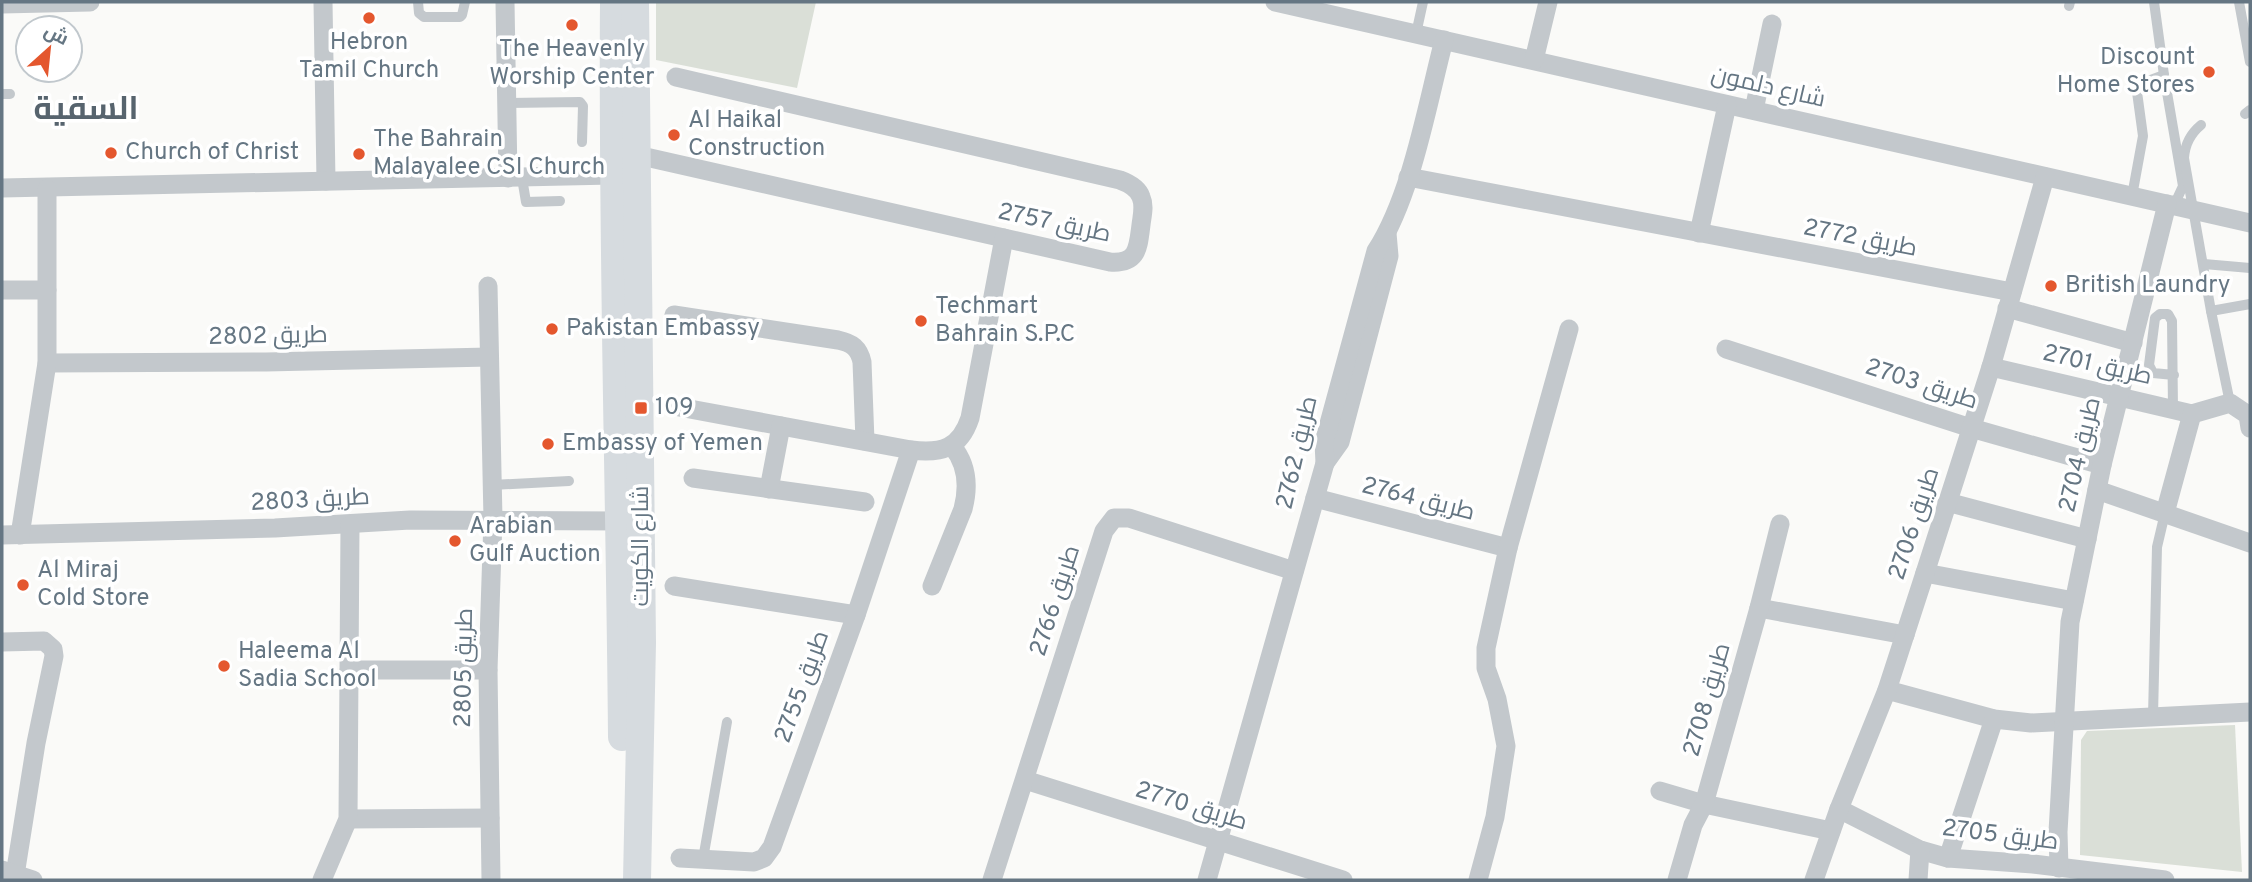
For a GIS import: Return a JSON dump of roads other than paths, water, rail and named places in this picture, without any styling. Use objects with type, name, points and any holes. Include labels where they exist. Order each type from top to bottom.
[{"type":"main road","name":"شارع الكويت","points":[[614,2],[613,175],[621,521],[622,880]]},
{"type":"main road","name":"شارع الكويت","points":[[635,2],[642,630],[637,880]]},
{"type":"street","points":[[2,4],[90,2]]},
{"type":"street","points":[[323,2],[326,181]]},
{"type":"street","points":[[505,2],[507,103],[515,178]]},
{"type":"street","name":"شارع دلمون","points":[[1275,2],[2250,223]]},
{"type":"street","points":[[1534,60],[1548,2]]},
{"type":"street","points":[[1754,110],[1772,24]]},
{"type":"street","name":"طريق 2762","points":[[1207,880],[1220,842],[1325,463],[1324,442],[1376,251],[1388,233],[1408,177],[1444,40]]},
{"type":"street","name":"طريق 2757","points":[[637,155],[1121,263],[1129,260],[1138,247],[1142,198],[1129,183],[676,77]]},
{"type":"street","points":[[1699,233],[1727,104]]},
{"type":"street","points":[[2,188],[613,175]]},
{"type":"street","name":"طريق 2772","points":[[1408,177],[1699,233],[2010,300]]},
{"type":"street","name":"طريق 2706","points":[[1814,880],[1887,690],[1991,367],[2045,177]]},
{"type":"street","points":[[11,535],[47,363],[47,188]]},
{"type":"street","name":"طريق 2704","points":[[2059,868],[2063,722],[2074,601],[2102,465],[2167,204]]},
{"type":"street","points":[[680,407],[911,450],[932,452],[951,446],[967,429],[970,418],[1004,238]]},
{"type":"street","points":[[488,286],[492,519]]},
{"type":"street","points":[[2,290],[47,290]]},
{"type":"street","points":[[2010,300],[2133,343]]},
{"type":"street","points":[[674,315],[838,340],[855,346],[862,362],[865,440]]},
{"type":"street","points":[[1478,880],[1495,817],[1506,746],[1497,699],[1486,668],[1486,648],[1508,548],[1569,329]]},
{"type":"street","name":"طريق 2703","points":[[1726,349],[1971,428],[2102,465]]},
{"type":"street","name":"طريق 2802","points":[[47,363],[489,357]]},
{"type":"street","name":"طريق 2701","points":[[1991,367],[2183,412],[2230,403]]},
{"type":"street","points":[[2230,403],[2250,420]]},
{"type":"street","points":[[2165,513],[2183,412]]},
{"type":"street","points":[[769,489],[781,426]]},
{"type":"street","points":[[932,586],[967,496],[962,461],[951,446]]},
{"type":"street","name":"طريق 2755","points":[[680,858],[754,862],[764,858],[772,846],[856,615],[911,450]]},
{"type":"street","points":[[693,478],[866,502]]},
{"type":"street","points":[[2097,490],[2250,543]]},
{"type":"street","name":"طريق 2764","points":[[1315,498],[1508,548]]},
{"type":"street","name":"طريق 2704","points":[[1947,502],[2087,539]]},
{"type":"street","name":"طريق 2766","points":[[992,880],[1104,531],[1114,518],[1129,519],[1294,571]]},
{"type":"street","name":"طريق 2805","points":[[491,880],[488,670],[492,519]]},
{"type":"street","name":"طريق 2803","points":[[11,535],[350,525],[410,520],[621,521]]},
{"type":"street","name":"طريق 2708","points":[[1677,880],[1693,825],[1704,804],[1780,523]]},
{"type":"street","points":[[322,880],[348,819],[350,525]]},
{"type":"street","points":[[1925,573],[2074,601]]},
{"type":"street","points":[[674,586],[856,615]]},
{"type":"street","points":[[1759,608],[1905,635]]},
{"type":"street","points":[[2,642],[44,641],[53,649],[54,656],[36,743],[17,875]]},
{"type":"street","points":[[349,670],[488,670]]},
{"type":"street","points":[[1887,690],[1994,719],[2031,723],[2250,712]]},
{"type":"street","points":[[1948,858],[1994,719]]},
{"type":"street","name":"طريق 2770","points":[[1025,780],[1343,880]]},
{"type":"street","points":[[1660,791],[1704,804],[1831,831]]},
{"type":"street","name":"طريق 2705","points":[[1839,810],[1920,850],[1948,858],[2032,872],[2059,868],[2165,880]]},
{"type":"street","points":[[348,819],[490,818]]},
{"type":"street","points":[[1918,880],[1920,850]]},
{"type":"lane","points":[[418,2],[419,13],[424,18],[461,17],[465,2]]},
{"type":"lane","points":[[1416,34],[1423,2]]},
{"type":"lane","points":[[2154,2],[2183,187],[2177,199],[2167,204]]},
{"type":"lane","points":[[2239,2],[2250,62]]},
{"type":"lane","points":[[2132,197],[2143,136],[2137,92],[2140,84],[2164,75]]},
{"type":"lane","points":[[507,103],[580,102],[583,106],[582,142]]},
{"type":"lane","points":[[2201,125],[2189,137],[2184,158],[2230,403]]},
{"type":"lane","points":[[515,178],[526,202],[560,201]]},
{"type":"lane","points":[[2204,264],[2250,268]]},
{"type":"lane","points":[[2211,311],[2250,304]]},
{"type":"lane","points":[[2174,375],[2153,373],[2149,365],[2155,318],[2160,314],[2168,314],[2172,318],[2174,375],[2183,412]]},
{"type":"lane","points":[[492,485],[569,481]]},
{"type":"lane","points":[[2154,716],[2157,547],[2165,513]]},
{"type":"lane","points":[[703,859],[726,722]]},
{"type":"place","name":"Hebron Tamil Church","points":[[369,18]]},
{"type":"place","name":"The Heavenly Worship Center","points":[[572,25]]},
{"type":"place","name":"Discount Home Stores","points":[[2209,72]]},
{"type":"place","name":"Al Haikal Construction","points":[[674,135]]},
{"type":"place","name":"Church of Christ","points":[[111,153]]},
{"type":"place","name":"The Bahrain Malayalee CSI Church","points":[[359,154]]},
{"type":"place","name":"British Laundry","points":[[2051,286]]},
{"type":"place","name":"Techmart Bahrain S.P.C","points":[[921,321]]},
{"type":"place","name":"Pakistan Embassy","points":[[552,329]]},
{"type":"place","name":"109","points":[[641,408]]},
{"type":"place","name":"Embassy of Yemen","points":[[548,444]]},
{"type":"place","name":"Arabian Gulf Auction","points":[[455,541]]},
{"type":"place","name":"Al Miraj Cold Store","points":[[23,585]]},
{"type":"place","name":"Haleema Al Sadia School","points":[[224,666]]},
{"type":"district","name":"السقية","points":[[86,111]]}]
